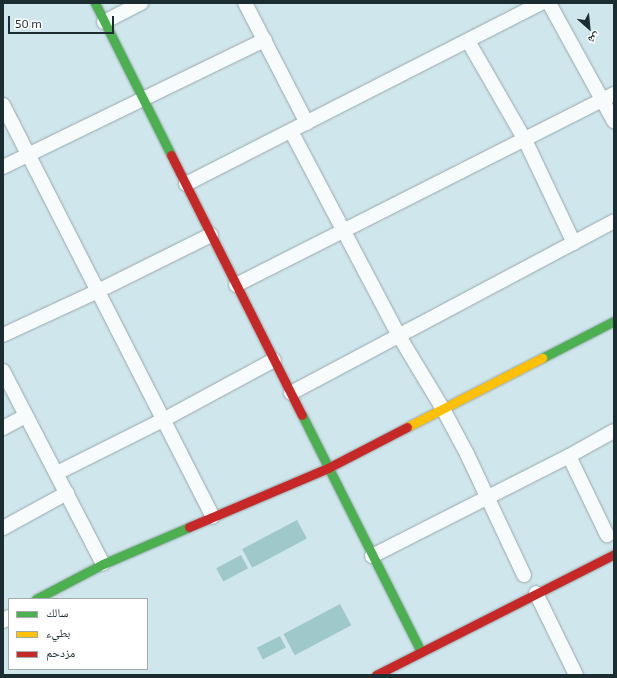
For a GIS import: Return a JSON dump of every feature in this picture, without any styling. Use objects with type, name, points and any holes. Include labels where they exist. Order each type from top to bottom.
[{"type":"street","points":[[95,3],[421,652]]},
{"type":"street","points":[[104,22],[141,3]]},
{"type":"street","points":[[245,3],[307,123]]},
{"type":"street","points":[[186,184],[542,3]]},
{"type":"street","points":[[549,3],[609,97],[614,121]]},
{"type":"street","points":[[3,168],[265,40]]},
{"type":"street","points":[[468,40],[525,140],[574,242]]},
{"type":"street","points":[[236,285],[609,97]]},
{"type":"street","points":[[3,105],[213,517]]},
{"type":"street","points":[[291,131],[342,232],[399,336],[443,409],[467,454],[524,576]]},
{"type":"street","points":[[291,393],[614,221]]},
{"type":"street","points":[[3,335],[98,291],[211,235]]},
{"type":"street","points":[[38,598],[103,564],[328,468],[614,321]]},
{"type":"street","points":[[57,473],[163,420],[274,360]]},
{"type":"street","points":[[3,371],[103,564]]},
{"type":"street","points":[[3,428],[26,416]]},
{"type":"street","points":[[372,556],[487,498],[614,431]]},
{"type":"street","points":[[568,456],[607,535]]},
{"type":"street","points":[[3,528],[67,493]]},
{"type":"street","points":[[376,675],[614,554]]},
{"type":"street","points":[[536,594],[576,675]]},
{"type":"building","points":[[297,520],[307,539],[252,568],[242,549]]},
{"type":"building","points":[[241,555],[248,568],[223,581],[216,568]]},
{"type":"building","points":[[340,604],[351,625],[295,655],[283,634]]},
{"type":"building","points":[[280,636],[286,648],[263,659],[257,648]]},
{"type":"traffic: fast","points":[[95,3],[171,155]]},
{"type":"traffic: fast","points":[[542,358],[614,321]]},
{"type":"traffic: fast","points":[[302,415],[421,652]]},
{"type":"traffic: fast","points":[[38,598],[103,564],[189,527]]},
{"type":"traffic: slow","points":[[407,427],[542,358]]},
{"type":"traffic: jam","points":[[171,155],[302,415]]},
{"type":"traffic: jam","points":[[189,527],[328,468],[407,427]]},
{"type":"traffic: jam","points":[[376,675],[614,554]]}]
